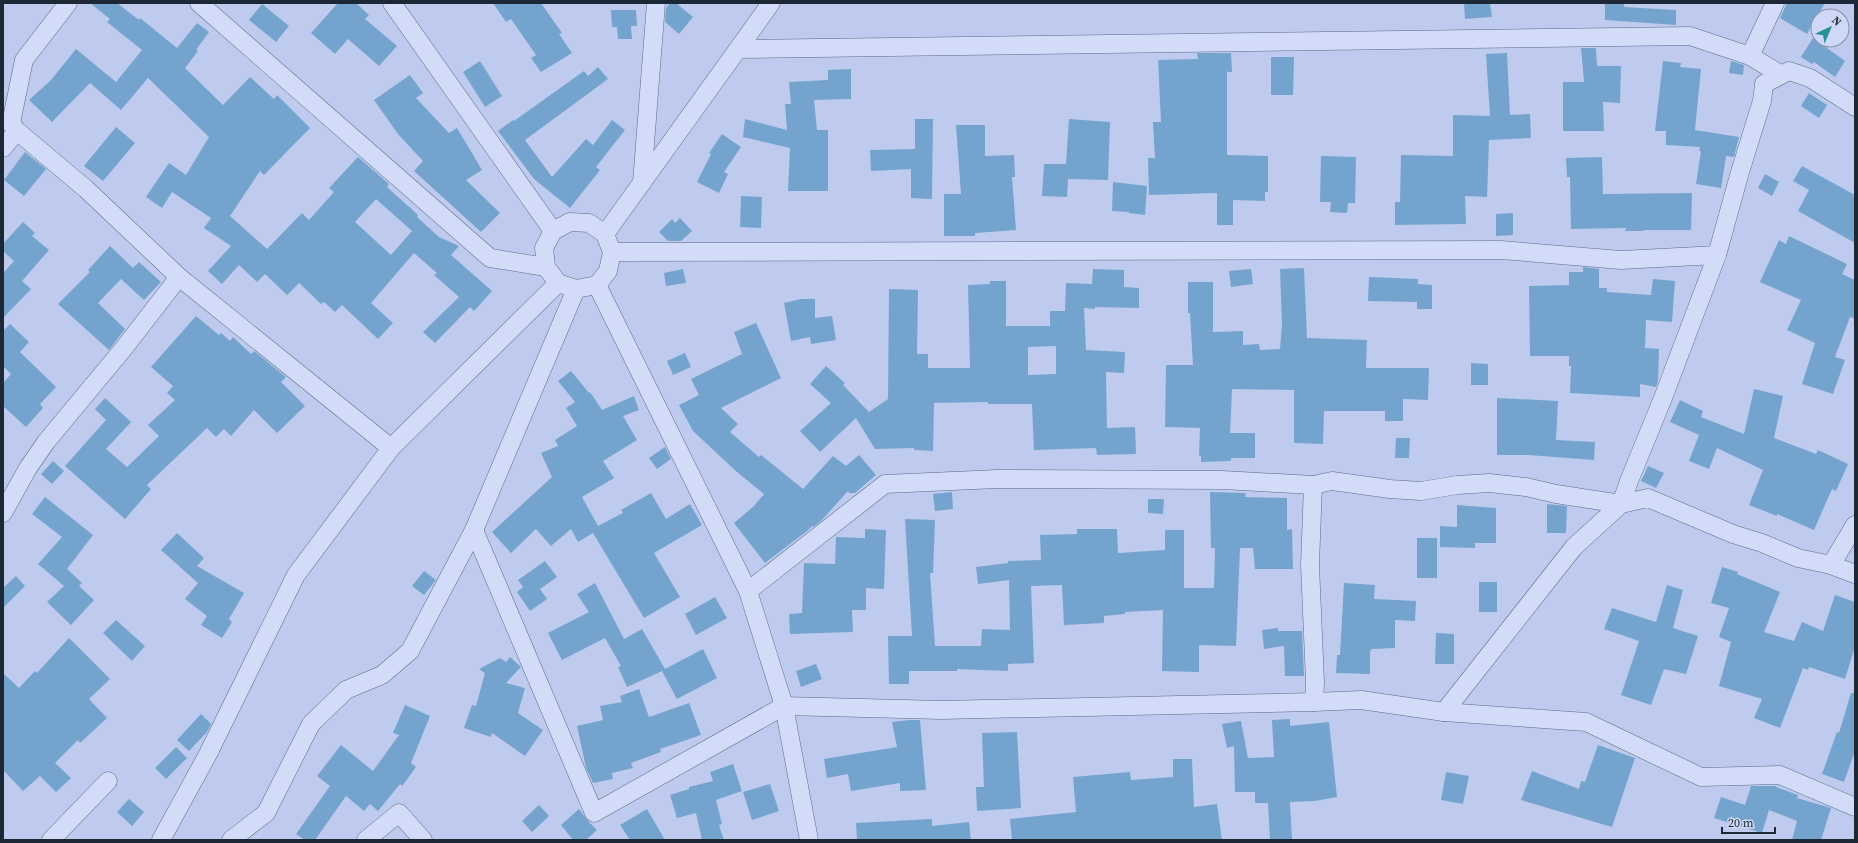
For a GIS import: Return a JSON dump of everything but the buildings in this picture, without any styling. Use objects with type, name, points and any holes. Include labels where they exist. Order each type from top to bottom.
[{"type":"street","points":[[3,148],[24,60],[68,3]]},
{"type":"street","points":[[199,3],[490,258],[546,267]]},
{"type":"street","points":[[392,3],[553,231]]},
{"type":"street","points":[[642,183],[656,3]]},
{"type":"street","points":[[605,234],[771,3]]},
{"type":"street","points":[[1750,56],[1775,3]]},
{"type":"street","points":[[739,49],[1690,36],[1750,56],[1780,74]]},
{"type":"street","points":[[1444,712],[1574,546],[1622,504],[1629,481],[1663,398],[1717,255],[1740,172],[1762,101],[1764,84],[1780,74],[1789,71],[1810,78],[1855,107]]},
{"type":"street","points":[[10,123],[86,189],[179,277],[391,448]]},
{"type":"street","points":[[570,222],[589,223],[605,234],[612,252],[608,271],[597,285],[576,289],[558,283],[546,267],[544,248],[553,231],[570,222]]},
{"type":"street","points":[[612,252],[1501,250],[1621,260],[1717,255]]},
{"type":"street","points":[[3,513],[28,468],[46,442],[124,348],[179,277]]},
{"type":"street","points":[[161,840],[208,754],[296,575],[391,448],[558,283]]},
{"type":"street","points":[[597,285],[748,591],[784,706],[809,840]]},
{"type":"street","points":[[231,840],[266,813],[311,724],[346,690],[382,674],[410,651],[474,530],[576,289]]},
{"type":"street","points":[[748,591],[885,484],[1012,479],[1222,480],[1313,485],[1332,481],[1390,489],[1421,491],[1457,485],[1489,483],[1526,487],[1556,494],[1622,504],[1648,498],[1733,534],[1762,543],[1798,558],[1831,565],[1855,574]]},
{"type":"street","points":[[1313,485],[1310,565],[1315,682],[1314,702]]},
{"type":"street","points":[[1831,565],[1855,525]]},
{"type":"street","points":[[474,530],[594,813],[784,706],[942,710],[1361,700],[1444,712],[1586,722],[1702,777],[1780,775],[1855,807]]},
{"type":"street","points":[[51,840],[108,781]]},
{"type":"street","points":[[366,840],[398,813],[423,840]]}]
